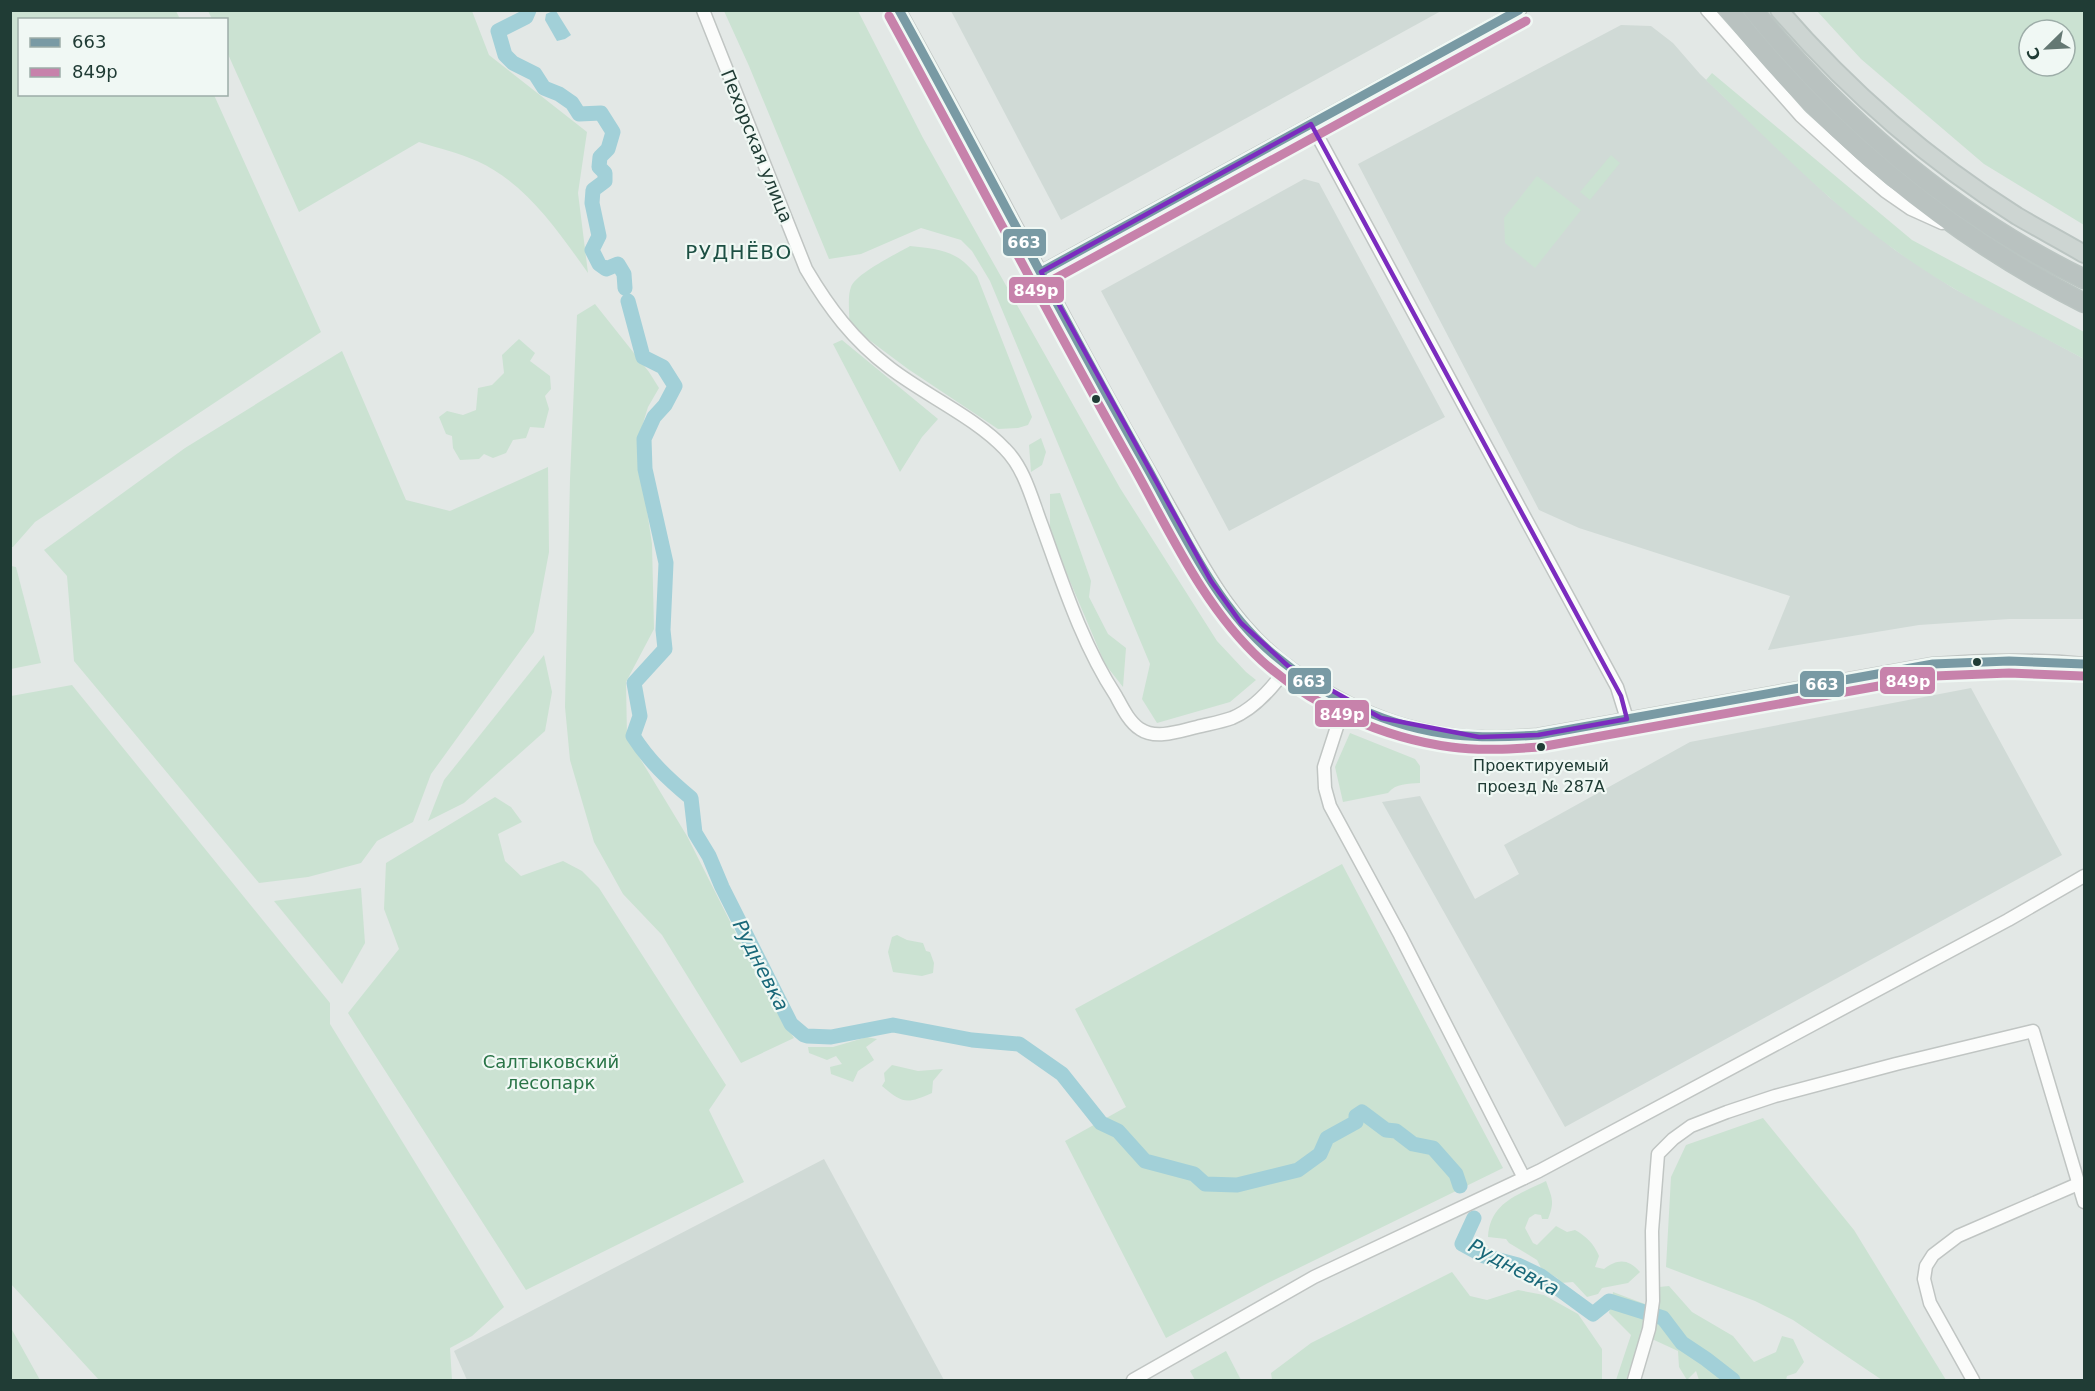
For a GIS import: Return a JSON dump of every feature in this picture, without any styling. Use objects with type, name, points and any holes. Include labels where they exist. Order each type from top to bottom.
[{"type":"highway","points":[[1729,10],[1784,74],[1834,126],[1908,192],[1967,235],[2085,303]]},
{"type":"highway","points":[[1752,10],[1781,45],[1826,90],[1873,135],[1926,180],[1973,215],[2022,246],[2085,279]]},
{"type":"main road","points":[[1779,10],[1806,42],[1874,108],[1927,152],[2017,216],[2085,254]]},
{"type":"street","name":"Пехорская улица","points":[[703,10],[806,269],[827,304],[855,339],[890,368],[972,423],[1006,449],[1022,474],[1099,670],[1131,721],[1148,733],[1161,734],[1233,718],[1256,703],[1288,666]]},
{"type":"street","points":[[1041,272],[1520,10]]},
{"type":"street","points":[[1707,10],[1801,116],[1885,191],[1911,209],[1967,235]]},
{"type":"street","points":[[901,11],[1211,581],[1241,623],[1288,666],[1345,702],[1380,718],[1418,728],[1479,737],[1538,735],[1933,664],[1975,661],[2051,661],[2085,664]]},
{"type":"street","points":[[1311,124],[1617,687],[1626,719]]},
{"type":"street","points":[[1345,702],[1324,766],[1325,788],[1330,806],[1400,935],[1524,1178]]},
{"type":"street","points":[[1133,1380],[1314,1277],[1524,1178],[2008,920],[2085,876]]},
{"type":"street","points":[[1634,1380],[1649,1329],[1653,1301],[1652,1231],[1658,1154],[1691,1126],[1775,1096],[2033,1031],[2085,1202]]},
{"type":"street","points":[[1973,1380],[1930,1303],[1924,1279],[1926,1266],[1933,1255],[1958,1236],[2078,1184]]},
{"type":"highlighted area","points":[[1311,124],[1621,696],[1627,719],[1538,735],[1479,737],[1381,718],[1288,666],[1241,623],[1211,581],[1041,272]]},
{"type":"shaded area","points":[[951,11],[1441,11],[1061,220]]},
{"type":"shaded area","points":[[1621,25],[1651,26],[1673,43],[1700,74],[1829,197],[1895,250],[1953,288],[2084,359],[2084,619],[2009,619],[1919,625],[1768,650],[1790,596],[1579,528],[1539,510],[1358,164]]},
{"type":"shaded area","points":[[1304,179],[1319,183],[1445,417],[1229,531],[1101,291]]},
{"type":"shaded area","points":[[1971,688],[2062,855],[1565,1127],[1382,802],[1420,796],[1475,899],[1519,874],[1504,845],[1690,742]]},
{"type":"shaded area","points":[[824,1159],[944,1380],[467,1380],[454,1351]]},
{"type":"green space","points":[[11,10],[176,11],[180,18],[18,18],[18,96],[214,96],[321,332],[35,522],[13,547],[10,547]]},
{"type":"green space","points":[[208,11],[472,11],[489,55],[587,132],[578,193],[588,273],[553,225],[511,182],[495,170],[477,161],[419,142],[299,212],[228,54],[228,18],[212,18]]},
{"type":"green space","points":[[724,11],[858,11],[923,138],[1120,488],[1217,641],[1256,680],[1230,702],[1157,723],[1142,699],[1150,664],[990,281],[972,251],[961,240],[921,228],[861,254],[829,259]]},
{"type":"green space","points":[[1817,11],[2084,11],[2084,225],[1984,164],[1861,59]]},
{"type":"green space","points":[[1712,73],[1912,240],[2084,332],[2084,359],[1988,308],[1917,266],[1870,231],[1798,168],[1706,80]]},
{"type":"green space","points":[[1611,155],[1620,163],[1590,200],[1580,192]]},
{"type":"green space","points":[[1537,176],[1581,210],[1535,268],[1505,243],[1504,218]]},
{"type":"green space","points":[[910,246],[931,248],[956,256],[977,276],[1032,417],[1028,425],[998,429],[908,369],[849,325],[849,296],[854,282],[868,270]]},
{"type":"green space","points":[[595,304],[659,388],[648,407],[637,443],[652,544],[654,629],[626,682],[627,737],[687,836],[769,999],[794,1038],[741,1063],[662,935],[623,894],[594,842],[570,760],[565,707],[570,479],[577,315]]},
{"type":"green space","points":[[519,339],[535,353],[530,361],[550,376],[551,389],[545,396],[549,409],[544,428],[530,427],[526,438],[513,440],[506,453],[493,458],[484,454],[479,459],[460,460],[453,448],[452,436],[446,434],[439,417],[447,411],[463,415],[476,410],[478,388],[492,385],[504,373],[502,355]]},
{"type":"green space","points":[[842,340],[938,419],[922,437],[900,472],[833,344]]},
{"type":"green space","points":[[342,351],[406,500],[450,511],[548,467],[549,552],[534,632],[431,774],[413,822],[377,841],[361,863],[308,877],[259,883],[74,661],[67,576],[44,550],[185,448]]},
{"type":"green space","points":[[1041,438],[1046,452],[1042,465],[1031,472],[1029,445]]},
{"type":"green space","points":[[1060,493],[1091,581],[1089,597],[1108,634],[1126,648],[1123,687],[1105,664],[1050,534],[1050,494]]},
{"type":"green space","points":[[11,566],[16,567],[41,663],[11,669]]},
{"type":"green space","points":[[544,655],[552,692],[545,731],[464,803],[428,821],[444,780]]},
{"type":"green space","points":[[72,685],[330,1003],[330,1024],[504,1307],[472,1336],[450,1348],[452,1380],[99,1380],[11,1284],[11,696]]},
{"type":"green space","points":[[1350,733],[1415,759],[1420,766],[1420,783],[1402,785],[1388,793],[1343,802],[1335,767]]},
{"type":"green space","name":"Салтыковский лесопарк","points":[[495,797],[511,807],[522,822],[498,834],[505,861],[521,876],[563,861],[582,871],[599,888],[726,1085],[709,1110],[744,1182],[526,1290],[348,1013],[399,949],[384,909],[386,863]]},
{"type":"green space","points":[[1342,864],[1503,1168],[1266,1284],[1166,1338],[1065,1141],[1126,1107],[1075,1009]]},
{"type":"green space","points":[[361,888],[365,943],[342,984],[274,901]]},
{"type":"green space","points":[[897,935],[907,940],[923,943],[934,963],[933,973],[922,976],[893,972],[888,952],[892,937]]},
{"type":"green space","points":[[867,1037],[877,1039],[866,1047],[874,1060],[858,1071],[853,1082],[831,1074],[830,1067],[842,1064],[836,1056],[827,1060],[809,1053],[808,1047],[833,1047]]},
{"type":"green space","points":[[892,1065],[918,1071],[943,1069],[933,1081],[932,1093],[917,1099],[906,1100],[900,1099],[882,1086],[885,1081],[884,1073]]},
{"type":"green space","points":[[1763,1118],[1854,1230],[1946,1380],[1882,1380],[1793,1320],[1755,1301],[1666,1267],[1671,1177],[1686,1145]]},
{"type":"green space","points":[[1546,1181],[1552,1200],[1548,1219],[1542,1219],[1541,1215],[1535,1214],[1529,1218],[1525,1228],[1533,1243],[1537,1245],[1556,1226],[1567,1232],[1575,1230],[1589,1241],[1597,1252],[1599,1256],[1595,1267],[1604,1269],[1613,1263],[1627,1262],[1636,1267],[1640,1272],[1628,1283],[1602,1288],[1598,1294],[1587,1297],[1573,1282],[1561,1283],[1541,1268],[1537,1260],[1506,1239],[1488,1237],[1494,1215],[1507,1201]]},
{"type":"green space","points":[[1452,1272],[1470,1296],[1487,1300],[1518,1290],[1544,1295],[1578,1314],[1602,1349],[1602,1380],[1272,1380],[1271,1373],[1311,1343]]},
{"type":"green space","points":[[1669,1286],[1692,1312],[1733,1336],[1754,1362],[1776,1352],[1782,1336],[1793,1339],[1804,1362],[1796,1373],[1787,1376],[1786,1380],[1699,1380],[1696,1371],[1687,1380],[1679,1367],[1678,1351],[1652,1339],[1659,1287]]},
{"type":"green space","points":[[1613,1292],[1645,1304],[1641,1339],[1626,1380],[1616,1380],[1631,1335],[1609,1313]]},
{"type":"green space","points":[[11,1328],[40,1380],[11,1380]]},
{"type":"green space","points":[[1226,1351],[1241,1380],[1195,1380],[1190,1371]]},
{"type":"water","points":[[556,11],[571,35],[565,39],[557,41],[545,20],[546,14]]},
{"type":"waterway","name":"Рудневка","points":[[529,10],[526,17],[498,31],[505,55],[513,63],[535,74],[544,88],[572,103],[579,114],[601,113],[613,132],[608,149],[600,157],[599,167],[605,173],[605,181],[593,190],[592,203],[599,236],[592,250],[599,264],[606,269],[618,264],[624,274],[625,288]]},
{"type":"waterway","name":"Рудневка","points":[[628,301],[643,357],[663,367],[675,386],[665,405],[654,417],[644,439],[645,469],[666,563],[663,630],[665,649],[634,683],[640,716],[633,736],[659,769],[691,798],[695,833],[709,856],[722,887],[791,1024],[807,1036],[831,1037],[893,1025],[972,1040],[1019,1044],[1062,1074],[1101,1123],[1118,1131],[1145,1161],[1194,1174],[1205,1184],[1237,1185],[1298,1170],[1320,1154],[1327,1138],[1356,1122],[1356,1116],[1362,1112],[1386,1130],[1396,1131],[1413,1144],[1433,1148],[1456,1174],[1460,1186]]},
{"type":"waterway","name":"Рудневка","points":[[1474,1218],[1462,1244],[1484,1256],[1518,1265],[1541,1276],[1593,1314],[1609,1301],[1663,1318],[1682,1343],[1733,1380]]},
{"type":"transit line","name":"663","points":[[899,10],[1200,564],[1233,612],[1252,634],[1293,670],[1336,697],[1382,718],[1406,725],[1455,735],[1496,737],[1538,735],[1933,664],[2009,661],[2084,664]]},
{"type":"transit line","name":"663","points":[[1041,272],[1519,10]]},
{"type":"transit line","name":"849р","points":[[889,16],[1070,353],[1189,568],[1241,640],[1282,678],[1326,706],[1375,728],[1425,743],[1462,748],[1507,749],[1540,747],[1934,676],[2009,673],[2083,676]]},
{"type":"transit line","name":"849р","points":[[1047,283],[1526,21]]},
{"type":"place","name":"Проектируемый проезд № 287А","points":[[1541,747]]},
{"type":"district","name":"РУДНЁВО","points":[[739,252]]}]
